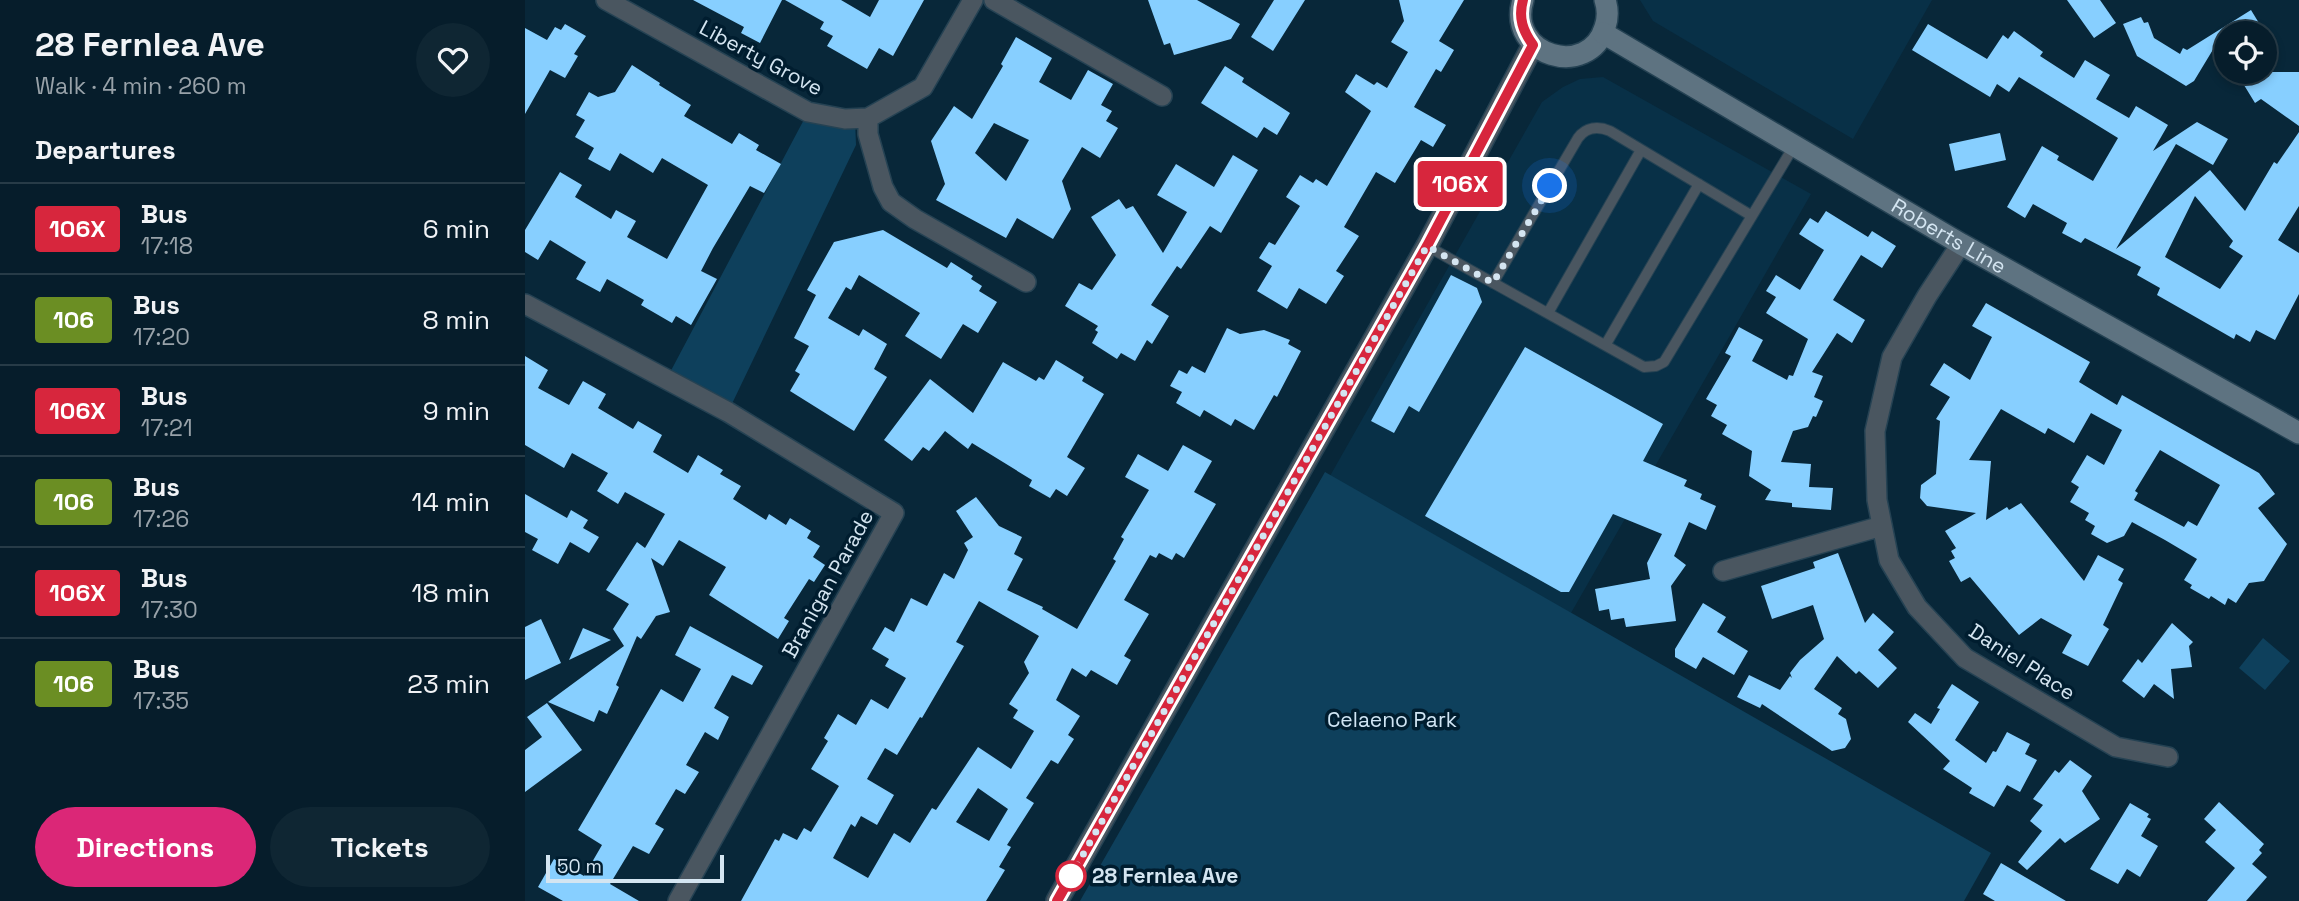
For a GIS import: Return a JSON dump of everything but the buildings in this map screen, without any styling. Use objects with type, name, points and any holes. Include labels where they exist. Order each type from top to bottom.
[{"type":"main road","points":[[1523,0],[1520,19],[1525,33],[1533,45],[1557,57],[1571,57],[1595,44],[1603,33],[1607,20],[1605,0]]},
{"type":"main road","name":"Roberts Line","points":[[1603,33],[1961,244],[2299,433]]},
{"type":"street","name":"Liberty Grove","points":[[606,0],[808,112],[845,120],[867,118]]},
{"type":"street","points":[[973,0],[923,87],[867,118],[868,134],[883,187],[891,202],[915,219],[1026,282]]},
{"type":"street","points":[[994,0],[1162,96]]},
{"type":"street","points":[[1057,901],[1427,246],[1533,45]]},
{"type":"street","name":"Daniel Place","points":[[1961,244],[1892,357],[1875,430],[1877,500],[1889,560],[1917,607],[1962,656],[2116,747],[2168,757]]},
{"type":"street","name":"Branigan Parade","points":[[525,304],[727,412],[894,513],[678,901]]},
{"type":"street","points":[[1723,571],[1882,526]]},
{"type":"lane","points":[[1493,283],[1581,133],[1593,128],[1605,129],[1752,216]]},
{"type":"lane","points":[[1427,246],[1644,366],[1656,366],[1664,362],[1794,145]]},
{"type":"lane","points":[[1548,313],[1641,150]]},
{"type":"lane","points":[[1605,344],[1699,184]]},
{"type":"shaded area","points":[[1640,0],[1932,0],[1853,139],[1653,21]]},
{"type":"shaded area","points":[[1603,77],[1811,194],[1571,613],[1330,476],[1542,102],[1580,79]]},
{"type":"green space","points":[[808,112],[855,119],[856,145],[728,412],[666,380]]},
{"type":"green space","name":"Celaeno Park","points":[[1325,472],[1991,853],[1964,901],[1080,901]]},
{"type":"green space","points":[[2263,638],[2290,661],[2265,690],[2239,668]]},
{"type":"bus line","name":"106X","points":[[1057,901],[1427,246],[1533,45],[1520,19],[1523,0]]},
{"type":"place","name":"28 Fernlea Ave","points":[[1071,876]]},
{"type":"route","points":[[1071,876],[1427,246],[1493,283],[1550,186]]}]
